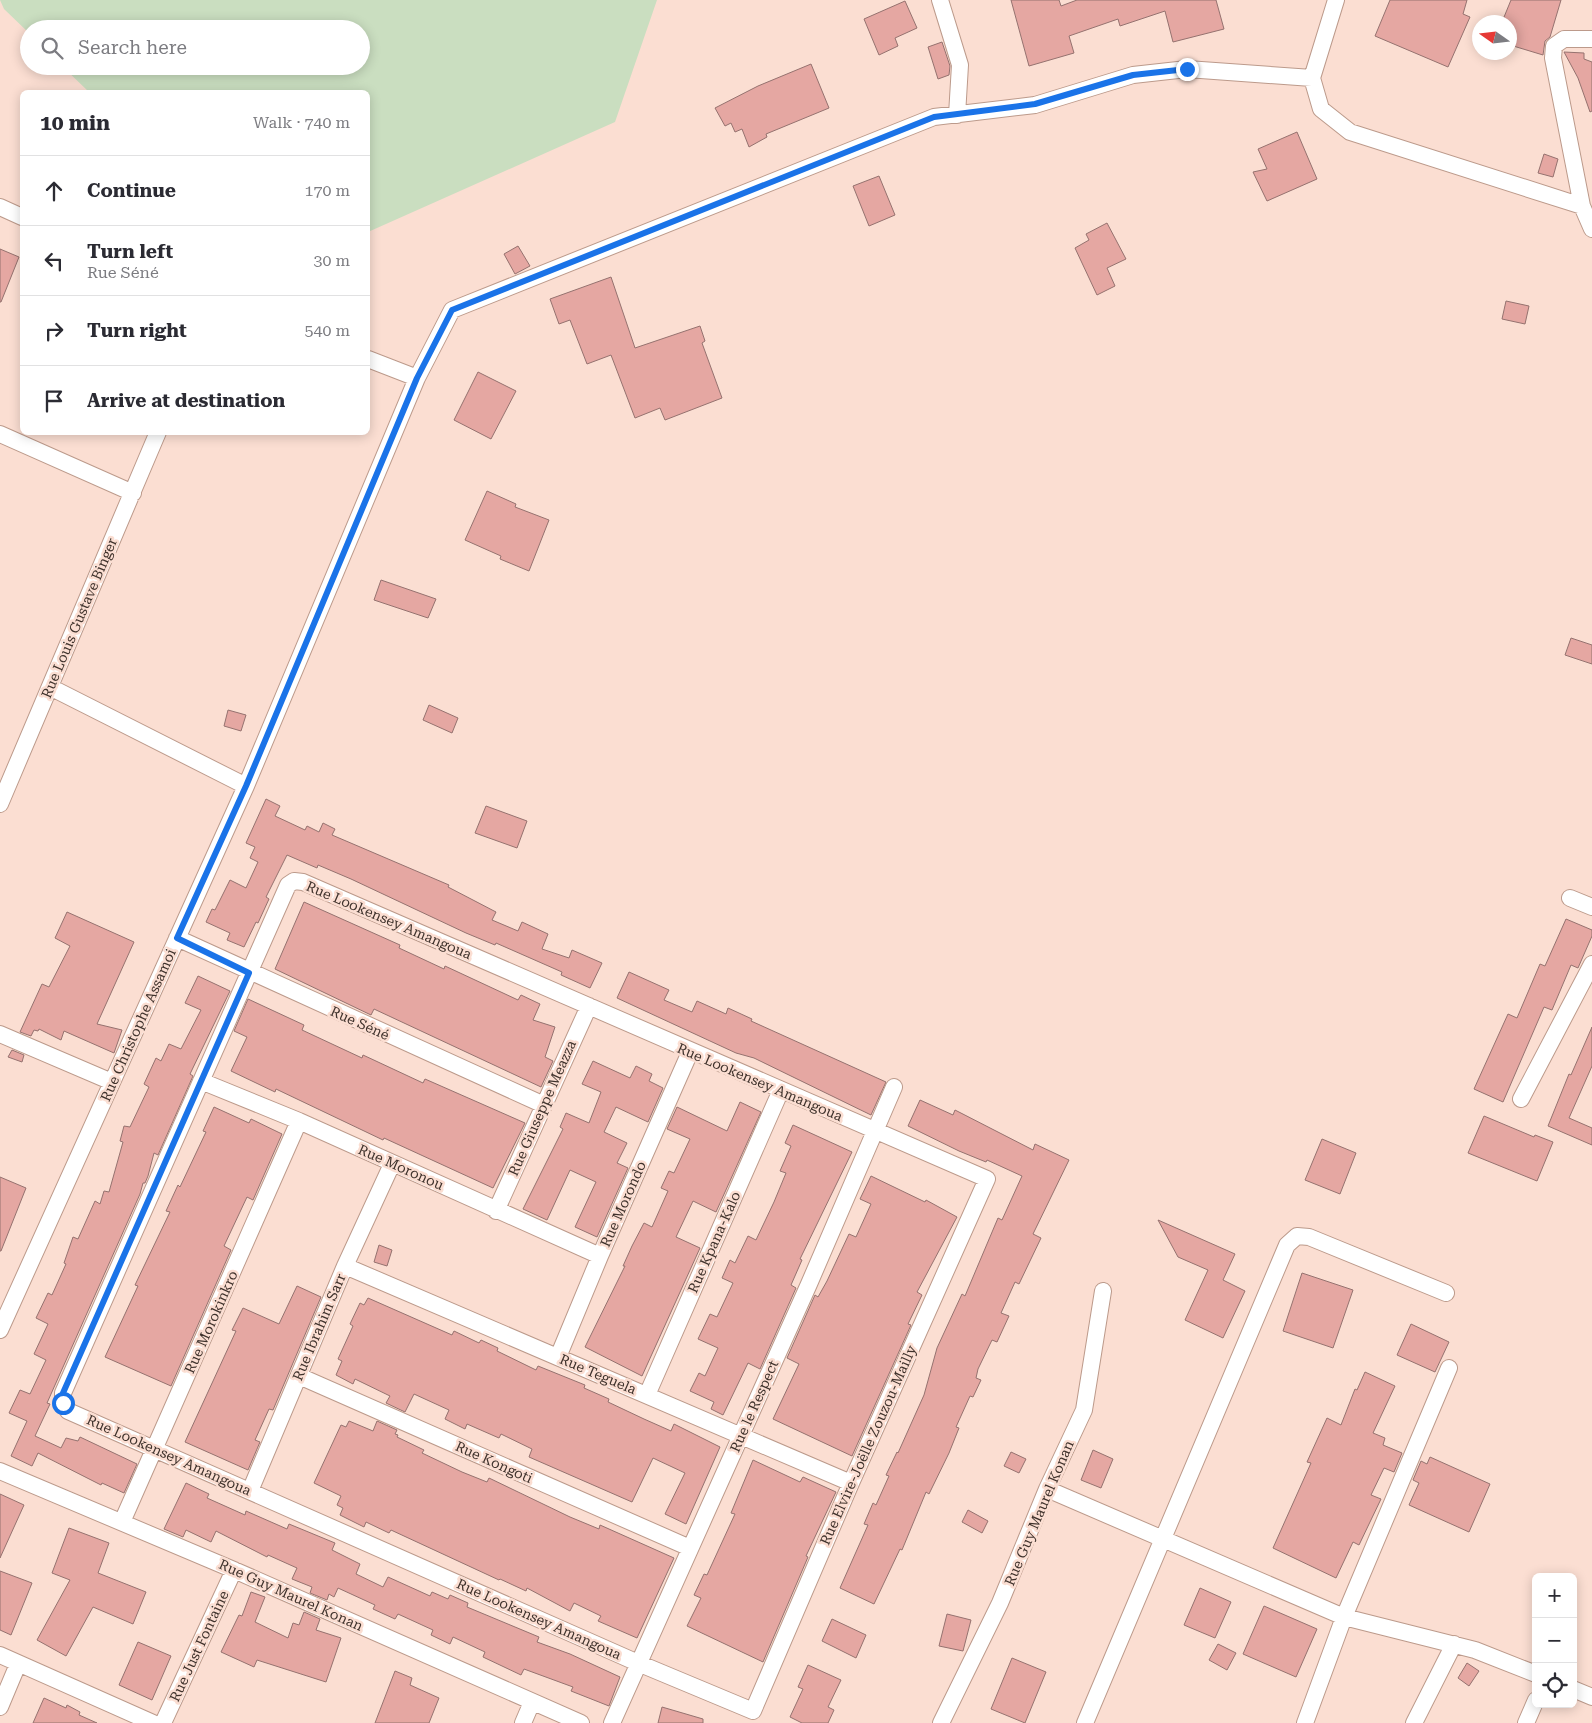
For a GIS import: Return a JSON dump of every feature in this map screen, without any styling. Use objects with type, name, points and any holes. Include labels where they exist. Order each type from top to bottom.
[{"type":"street","points":[[940,0],[960,65],[957,115]]},
{"type":"street","points":[[1336,0],[1312,78],[1321,109],[1350,132],[1582,206]]},
{"type":"street","points":[[1592,39],[1564,39],[1554,46],[1554,58],[1582,206],[1592,229]]},
{"type":"street","name":"Rue Christophe Assamoi","points":[[0,1330],[246,786],[417,378],[452,310],[934,117],[1035,104],[1133,75],[1187,69],[1312,78]]},
{"type":"street","points":[[0,207],[20,216]]},
{"type":"street","points":[[370,360],[417,378]]},
{"type":"street","points":[[0,434],[133,493]]},
{"type":"street","name":"Rue Louis Gustave Binger","points":[[0,804],[157,435]]},
{"type":"street","points":[[50,688],[246,786]]},
{"type":"street","name":"Rue Lookensey Amangoua","points":[[638,1663],[68,1410],[63,1403],[63,1393],[201,1081],[288,885],[294,881],[303,882],[690,1052],[874,1130]]},
{"type":"street","points":[[1570,898],[1592,907]]},
{"type":"street","name":"Rue Séné","points":[[177,938],[249,973],[544,1105]]},
{"type":"street","points":[[1521,1099],[1592,964]]},
{"type":"street","name":"Rue Giuseppe Meazza","points":[[496,1210],[589,1006]]},
{"type":"street","points":[[0,1034],[112,1082]]},
{"type":"street","name":"Rue Morondo","points":[[558,1357],[600,1256],[690,1052]]},
{"type":"street","name":"Rue Moronou","points":[[201,1081],[299,1121],[600,1256]]},
{"type":"street","name":"Rue le Respect","points":[[612,1723],[809,1284],[894,1087]]},
{"type":"street","name":"Rue Kpana-Kalo","points":[[647,1395],[781,1090]]},
{"type":"street","name":"Rue Morokinkro","points":[[122,1522],[156,1450],[299,1121]]},
{"type":"street","name":"Rue Elvire-Joëlle Zouzou-Mailly","points":[[638,1663],[753,1711],[851,1483],[987,1179],[874,1130]]},
{"type":"street","name":"Rue Ibrahim Sarr","points":[[250,1492],[345,1266],[392,1164]]},
{"type":"street","points":[[1085,1723],[1164,1541],[1287,1245],[1297,1236],[1309,1237],[1446,1293]]},
{"type":"street","name":"Rue Teguela","points":[[345,1266],[851,1483]]},
{"type":"street","name":"Rue Guy Maurel Konan","points":[[941,1723],[1000,1603],[1047,1489],[1084,1410],[1103,1292]]},
{"type":"street","points":[[1305,1723],[1344,1617],[1449,1368]]},
{"type":"street","name":"Rue Kongoti","points":[[299,1376],[690,1548]]},
{"type":"street","name":"Rue Guy Maurel Konan","points":[[0,1471],[234,1570],[581,1723]]},
{"type":"street","points":[[1047,1489],[1344,1617],[1475,1650],[1532,1672]]},
{"type":"street","name":"Rue Just Fontaine","points":[[163,1723],[234,1570]]},
{"type":"street","points":[[1414,1723],[1454,1644]]},
{"type":"street","points":[[0,1655],[153,1723]]},
{"type":"street","points":[[0,1707],[18,1664]]},
{"type":"street","points":[[1577,1691],[1592,1697]]},
{"type":"street","points":[[523,1723],[532,1702]]},
{"type":"street","points":[[1526,1723],[1533,1708]]},
{"type":"green space","points":[[0,0],[657,0],[615,122],[370,231],[370,90],[87,90],[71,75],[370,75],[370,20],[20,20],[20,24],[4,9]]},
{"type":"building","points":[[1011,0],[1059,0],[1061,6],[1077,0],[1216,0],[1224,29],[1173,42],[1165,11],[1120,26],[1118,19],[1069,36],[1074,53],[1029,66]]},
{"type":"building","points":[[1390,0],[1467,0],[1463,14],[1470,17],[1448,67],[1375,36]]},
{"type":"building","points":[[1511,0],[1561,0],[1550,37],[1545,41],[1543,55],[1517,47],[1517,15],[1505,15]]},
{"type":"building","points":[[905,1],[917,28],[895,38],[898,46],[879,55],[864,19]]},
{"type":"building","points":[[942,42],[950,66],[949,75],[938,79],[928,47]]},
{"type":"building","points":[[1564,52],[1584,53],[1584,59],[1592,62],[1592,111],[1590,112],[1578,78]]},
{"type":"building","points":[[811,64],[829,108],[766,134],[767,137],[749,147],[742,129],[735,132],[731,123],[725,126],[715,108],[758,86]]},
{"type":"building","points":[[1297,132],[1317,179],[1267,201],[1253,172],[1267,169],[1258,149]]},
{"type":"building","points":[[1544,154],[1558,159],[1553,177],[1538,173]]},
{"type":"building","points":[[879,176],[895,215],[869,226],[853,186]]},
{"type":"building","points":[[1107,223],[1126,259],[1107,268],[1115,286],[1097,295],[1075,248],[1089,240],[1086,234]]},
{"type":"building","points":[[518,246],[530,266],[515,274],[504,254]]},
{"type":"building","points":[[0,249],[19,257],[1,302],[0,302]]},
{"type":"building","points":[[611,277],[635,348],[700,326],[705,341],[702,343],[722,398],[665,420],[660,408],[635,418],[611,355],[587,364],[570,320],[559,324],[550,299]]},
{"type":"building","points":[[1506,301],[1529,306],[1525,324],[1502,319]]},
{"type":"building","points":[[478,372],[516,391],[491,439],[454,420]]},
{"type":"building","points":[[487,491],[516,504],[515,507],[549,520],[529,571],[500,559],[501,556],[465,540]]},
{"type":"building","points":[[381,580],[436,599],[428,618],[374,600]]},
{"type":"building","points":[[1571,638],[1592,645],[1592,664],[1565,655]]},
{"type":"building","points":[[429,705],[458,718],[452,733],[423,720]]},
{"type":"building","points":[[228,710],[246,715],[241,731],[224,726]]},
{"type":"building","points":[[266,799],[280,806],[275,816],[305,830],[307,826],[319,832],[323,823],[335,829],[332,835],[449,885],[448,887],[496,912],[492,920],[518,931],[522,922],[548,934],[542,949],[569,958],[572,950],[602,963],[590,988],[561,975],[562,972],[496,943],[495,945],[466,933],[351,879],[318,865],[317,868],[287,855],[266,897],[269,899],[258,923],[256,922],[244,947],[227,940],[230,933],[206,922],[212,909],[215,910],[230,880],[246,888],[258,862],[250,858],[255,847],[246,843]]},
{"type":"building","points":[[486,806],[527,821],[517,848],[475,833]]},
{"type":"building","points":[[304,902],[400,945],[399,948],[444,969],[445,966],[518,1000],[521,995],[540,1004],[533,1020],[555,1027],[545,1057],[553,1061],[541,1087],[374,1009],[371,1015],[275,969]]},
{"type":"building","points":[[67,912],[134,942],[97,1024],[122,1030],[114,1053],[64,1031],[61,1040],[39,1029],[38,1031],[34,1030],[31,1036],[20,1032],[42,984],[49,987],[70,946],[55,938]]},
{"type":"building","points":[[1566,919],[1592,930],[1592,936],[1578,968],[1571,965],[1552,1010],[1544,1007],[1503,1102],[1474,1089],[1508,1014],[1517,1018],[1540,964],[1545,966]]},
{"type":"building","points":[[629,972],[669,990],[664,1000],[692,1012],[697,1001],[726,1014],[728,1008],[752,1019],[751,1021],[886,1082],[871,1115],[754,1058],[736,1053],[617,998]]},
{"type":"building","points":[[198,976],[230,991],[190,1074],[193,1076],[158,1155],[154,1153],[148,1176],[145,1183],[143,1183],[140,1194],[47,1403],[50,1404],[35,1436],[61,1448],[66,1438],[78,1441],[80,1437],[137,1464],[124,1493],[102,1483],[101,1485],[38,1453],[32,1466],[11,1456],[27,1421],[9,1413],[20,1390],[30,1394],[46,1360],[34,1354],[48,1324],[36,1318],[48,1293],[52,1295],[66,1264],[64,1263],[73,1237],[78,1239],[95,1201],[100,1204],[104,1191],[109,1192],[123,1142],[120,1141],[124,1126],[130,1127],[149,1087],[144,1084],[156,1058],[161,1061],[169,1044],[181,1049],[201,1010],[185,1003]]},
{"type":"building","points":[[248,999],[304,1025],[302,1030],[362,1058],[363,1055],[423,1083],[425,1079],[525,1123],[493,1188],[384,1138],[383,1140],[276,1089],[275,1092],[231,1071],[247,1037],[234,1031]]},
{"type":"building","points":[[1592,1027],[1592,1066],[1569,1118],[1592,1128],[1592,1145],[1548,1126],[1569,1074],[1571,1075]]},
{"type":"building","points":[[12,1050],[24,1055],[22,1062],[8,1057]]},
{"type":"building","points":[[593,1061],[630,1078],[636,1066],[652,1074],[649,1081],[663,1088],[648,1122],[616,1107],[604,1132],[627,1143],[617,1163],[628,1168],[597,1237],[575,1227],[596,1182],[570,1170],[547,1220],[523,1209],[563,1129],[560,1127],[566,1113],[589,1123],[601,1092],[582,1084]]},
{"type":"building","points":[[920,1100],[953,1115],[955,1110],[1033,1150],[1035,1144],[1069,1160],[1033,1234],[1041,1238],[1019,1284],[1015,1282],[1001,1313],[1009,1316],[997,1342],[992,1340],[978,1369],[976,1378],[981,1380],[973,1397],[970,1396],[956,1427],[959,1428],[949,1453],[929,1494],[926,1492],[902,1550],[900,1549],[874,1604],[840,1588],[868,1525],[864,1524],[873,1503],[876,1505],[889,1476],[886,1475],[924,1395],[937,1348],[962,1294],[965,1296],[998,1218],[1002,1220],[1022,1176],[987,1160],[986,1162],[959,1151],[908,1126]]},
{"type":"building","points":[[740,1102],[761,1112],[716,1212],[693,1201],[676,1237],[700,1248],[642,1376],[585,1347],[644,1223],[652,1227],[668,1191],[661,1188],[669,1171],[674,1173],[690,1139],[667,1129],[677,1107],[727,1131]]},
{"type":"building","points":[[214,1107],[249,1123],[251,1119],[282,1134],[253,1200],[247,1197],[224,1246],[231,1250],[171,1386],[105,1357],[138,1286],[135,1285],[170,1212],[166,1211],[178,1185],[180,1187],[206,1132],[203,1131]]},
{"type":"building","points":[[1484,1116],[1534,1137],[1535,1135],[1553,1142],[1537,1181],[1468,1153]]},
{"type":"building","points":[[793,1125],[852,1152],[800,1259],[802,1260],[791,1285],[796,1288],[760,1369],[748,1363],[723,1415],[711,1409],[714,1402],[690,1391],[699,1373],[705,1376],[718,1348],[698,1339],[710,1314],[717,1317],[733,1283],[722,1278],[730,1260],[735,1263],[748,1236],[756,1240],[774,1202],[786,1173],[780,1171],[791,1146],[785,1143]]},
{"type":"building","points":[[1322,1139],[1356,1153],[1340,1194],[1305,1180]]},
{"type":"building","points":[[871,1176],[925,1202],[926,1200],[957,1217],[917,1292],[922,1295],[908,1324],[911,1325],[852,1456],[773,1419],[799,1364],[787,1358],[815,1295],[818,1297],[827,1281],[849,1234],[856,1237],[871,1204],[860,1199]]},
{"type":"building","points":[[0,1177],[26,1188],[1,1251],[0,1251]]},
{"type":"building","points":[[1158,1220],[1235,1254],[1223,1280],[1245,1291],[1223,1338],[1185,1320],[1208,1270],[1178,1257]]},
{"type":"building","points":[[379,1245],[392,1250],[387,1266],[374,1262]]},
{"type":"building","points":[[1302,1273],[1353,1290],[1333,1348],[1283,1331]]},
{"type":"building","points":[[297,1286],[321,1297],[273,1410],[269,1409],[255,1440],[260,1442],[248,1470],[185,1442],[236,1331],[232,1330],[243,1308],[279,1324]]},
{"type":"building","points":[[368,1298],[452,1335],[454,1331],[479,1343],[481,1340],[498,1348],[497,1351],[536,1370],[538,1366],[585,1385],[584,1388],[609,1399],[608,1402],[644,1419],[671,1431],[674,1424],[720,1447],[686,1524],[665,1514],[685,1473],[653,1458],[632,1502],[529,1457],[532,1449],[501,1434],[499,1438],[467,1424],[465,1429],[445,1419],[449,1410],[414,1394],[405,1412],[386,1403],[390,1396],[355,1379],[353,1384],[336,1375],[342,1361],[338,1359],[353,1326],[350,1324],[360,1303],[364,1305]]},
{"type":"building","points":[[1411,1324],[1449,1342],[1435,1372],[1397,1355]]},
{"type":"building","points":[[1365,1372],[1395,1386],[1373,1433],[1385,1438],[1383,1445],[1402,1453],[1394,1472],[1384,1468],[1371,1495],[1381,1499],[1359,1545],[1353,1542],[1336,1578],[1273,1548],[1311,1463],[1307,1462],[1327,1418],[1341,1425],[1355,1389],[1357,1390]]},
{"type":"building","points":[[349,1421],[373,1431],[377,1421],[397,1430],[395,1434],[398,1435],[397,1437],[424,1450],[422,1453],[462,1472],[487,1482],[489,1478],[570,1517],[599,1529],[600,1525],[674,1558],[637,1638],[598,1621],[601,1616],[574,1603],[570,1611],[527,1588],[526,1591],[499,1580],[391,1530],[389,1533],[366,1522],[364,1527],[340,1515],[343,1508],[337,1505],[341,1496],[314,1483],[341,1425],[346,1427]]},
{"type":"building","points":[[1093,1450],[1113,1459],[1101,1488],[1081,1480]]},
{"type":"building","points":[[1011,1452],[1026,1459],[1019,1473],[1004,1466]]},
{"type":"building","points":[[1430,1457],[1490,1484],[1469,1532],[1409,1505],[1419,1483],[1413,1480],[1421,1461],[1427,1464]]},
{"type":"building","points":[[753,1460],[800,1482],[803,1477],[836,1492],[806,1556],[808,1557],[763,1662],[687,1626],[701,1598],[694,1595],[704,1574],[707,1575],[735,1514],[731,1513]]},
{"type":"building","points":[[186,1483],[209,1494],[207,1498],[245,1515],[246,1511],[287,1529],[289,1524],[335,1543],[332,1550],[360,1564],[356,1574],[383,1587],[388,1577],[430,1596],[432,1592],[448,1599],[450,1595],[468,1603],[467,1607],[539,1637],[537,1642],[570,1654],[620,1677],[609,1706],[571,1691],[573,1687],[524,1669],[521,1675],[483,1657],[485,1652],[453,1637],[450,1644],[431,1635],[433,1630],[398,1614],[395,1619],[373,1609],[375,1605],[338,1588],[334,1597],[329,1594],[327,1600],[310,1593],[312,1587],[292,1579],[297,1568],[268,1555],[267,1557],[216,1531],[211,1542],[186,1530],[183,1537],[164,1529]]},
{"type":"building","points":[[0,1494],[24,1505],[0,1558]]},
{"type":"building","points":[[968,1510],[988,1521],[982,1533],[962,1522]]},
{"type":"building","points":[[69,1528],[109,1543],[98,1573],[146,1592],[133,1624],[93,1607],[66,1656],[37,1640],[70,1580],[52,1573]]},
{"type":"building","points":[[0,1571],[32,1583],[11,1635],[0,1630]]},
{"type":"building","points":[[1200,1588],[1231,1602],[1215,1638],[1184,1625]]},
{"type":"building","points":[[251,1592],[265,1597],[255,1622],[288,1638],[293,1623],[299,1625],[304,1612],[320,1619],[316,1630],[341,1638],[326,1682],[257,1660],[254,1667],[221,1652],[239,1615],[242,1616]]},
{"type":"building","points":[[1264,1606],[1317,1629],[1296,1677],[1243,1654]]},
{"type":"building","points":[[947,1614],[971,1620],[963,1651],[939,1646]]},
{"type":"building","points":[[832,1619],[866,1635],[856,1658],[822,1641]]},
{"type":"building","points":[[138,1642],[171,1656],[152,1700],[119,1685]]},
{"type":"building","points":[[1218,1644],[1236,1653],[1227,1670],[1209,1660]]},
{"type":"building","points":[[1012,1658],[1046,1672],[1025,1723],[991,1709]]},
{"type":"building","points":[[1467,1663],[1479,1671],[1469,1686],[1458,1678]]},
{"type":"building","points":[[808,1665],[841,1680],[828,1707],[834,1710],[828,1723],[802,1723],[790,1717],[803,1689],[798,1687]]},
{"type":"building","points":[[395,1671],[412,1678],[410,1685],[439,1698],[429,1723],[375,1723]]},
{"type":"building","points":[[44,1698],[66,1708],[67,1705],[80,1712],[79,1715],[97,1723],[33,1723]]},
{"type":"building","points":[[662,1707],[703,1719],[703,1723],[658,1723]]},
{"type":"route","points":[[63,1403],[63,1393],[249,973],[177,938],[246,786],[417,378],[452,310],[934,117],[972,114],[1035,104],[1133,75],[1187,69]]}]
